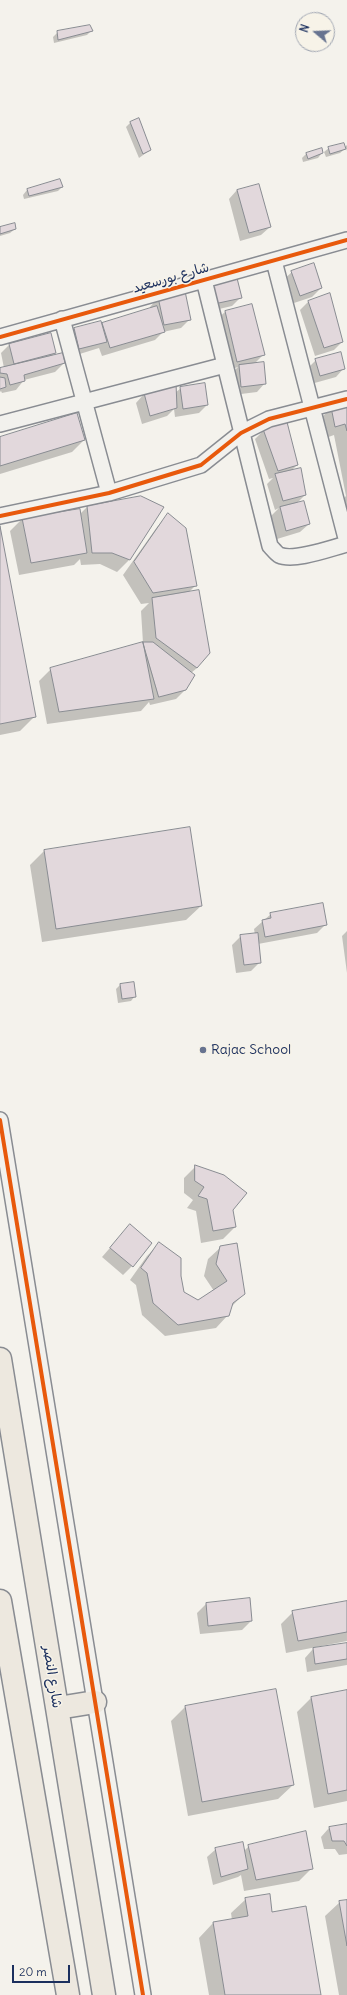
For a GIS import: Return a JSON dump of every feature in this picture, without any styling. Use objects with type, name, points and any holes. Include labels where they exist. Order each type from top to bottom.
[{"type":"main road","name":"شارع النصر","points":[[0,1359],[104,1995]]},
{"type":"main road","points":[[0,1601],[68,1995]]},
{"type":"main road","points":[[58,1708],[95,1702]]},
{"type":"street","name":"شارع بورسعيد","points":[[0,337],[347,240]]},
{"type":"street","points":[[204,280],[270,546],[278,555],[296,557],[347,543],[274,261]]},
{"type":"street","points":[[62,319],[109,493]]},
{"type":"street","points":[[0,424],[224,365]]},
{"type":"street","points":[[0,516],[109,493],[202,465],[241,433],[269,419],[347,399]]},
{"type":"street","points":[[0,1120],[143,1995]]},
{"type":"building","points":[[90,25],[93,31],[58,40],[57,31]]},
{"type":"building","points":[[139,118],[151,150],[143,154],[130,122]]},
{"type":"building","points":[[344,143],[346,149],[330,154],[328,147]]},
{"type":"building","points":[[322,148],[323,153],[308,159],[306,153]]},
{"type":"building","points":[[60,179],[63,187],[29,196],[27,189]]},
{"type":"building","points":[[259,184],[271,227],[249,233],[237,190]]},
{"type":"building","points":[[15,223],[16,229],[0,234],[0,227]]},
{"type":"building","points":[[314,263],[322,288],[300,296],[291,271]]},
{"type":"building","points":[[237,278],[242,298],[214,304],[210,283]]},
{"type":"building","points":[[185,291],[191,320],[164,325],[158,297]]},
{"type":"building","points":[[330,293],[343,342],[324,348],[308,301]]},
{"type":"building","points":[[252,304],[265,355],[237,362],[225,311]]},
{"type":"building","points":[[157,306],[165,332],[110,348],[102,323]]},
{"type":"building","points":[[101,321],[107,342],[79,349],[74,328]]},
{"type":"building","points":[[51,333],[56,353],[14,364],[9,344]]},
{"type":"building","points":[[341,352],[345,369],[320,376],[315,359]]},
{"type":"building","points":[[63,353],[65,363],[24,375],[25,381],[10,385],[7,374],[0,373],[0,368]]},
{"type":"building","points":[[264,362],[266,384],[241,387],[239,365]]},
{"type":"building","points":[[0,377],[5,378],[6,387],[0,389]]},
{"type":"building","points":[[176,383],[177,408],[150,416],[144,393]]},
{"type":"building","points":[[205,383],[208,405],[183,409],[180,387]]},
{"type":"building","points":[[347,403],[347,431],[345,424],[335,427],[331,407]]},
{"type":"building","points":[[77,413],[85,440],[0,466],[0,437]]},
{"type":"building","points":[[287,422],[298,465],[278,471],[263,429]]},
{"type":"building","points":[[301,468],[306,495],[283,501],[275,474]]},
{"type":"building","points":[[141,496],[164,507],[130,560],[112,553],[92,553],[87,506]]},
{"type":"building","points":[[304,501],[310,524],[286,531],[280,507]]},
{"type":"building","points":[[80,509],[87,553],[31,563],[22,518]]},
{"type":"building","points":[[168,513],[186,528],[197,586],[153,593],[134,562]]},
{"type":"building","points":[[0,526],[36,717],[0,724]]},
{"type":"building","points":[[199,590],[210,653],[197,668],[156,638],[152,598]]},
{"type":"building","points":[[143,642],[154,699],[59,712],[50,668]]},
{"type":"building","points":[[143,642],[153,642],[195,675],[186,690],[159,697]]},
{"type":"building","points":[[190,827],[202,906],[56,929],[44,850]]},
{"type":"building","points":[[323,903],[327,925],[265,937],[262,920],[271,918],[270,913]]},
{"type":"building","points":[[258,933],[261,963],[244,965],[240,935]]},
{"type":"building","points":[[134,982],[136,997],[122,999],[120,984]]},
{"type":"building","points":[[195,1165],[224,1175],[247,1193],[233,1210],[236,1227],[213,1231],[207,1199],[198,1196],[204,1187],[195,1181]]},
{"type":"building","points":[[130,1224],[152,1243],[133,1267],[110,1248]]},
{"type":"building","points":[[159,1242],[181,1258],[181,1276],[184,1292],[198,1300],[227,1281],[216,1264],[220,1246],[237,1243],[245,1294],[233,1303],[229,1316],[178,1325],[153,1303],[147,1273],[141,1268]]},
{"type":"building","points":[[250,1598],[252,1621],[208,1626],[206,1603]]},
{"type":"building","points":[[347,1601],[347,1632],[298,1641],[292,1611]]},
{"type":"building","points":[[347,1643],[347,1659],[315,1664],[313,1648]]},
{"type":"building","points":[[276,1689],[294,1785],[202,1802],[185,1706]]},
{"type":"building","points":[[347,1690],[347,1790],[328,1794],[311,1697]]},
{"type":"building","points":[[347,1824],[347,1846],[344,1841],[332,1841],[329,1827]]},
{"type":"building","points":[[306,1831],[313,1869],[256,1880],[248,1845]]},
{"type":"building","points":[[243,1842],[248,1869],[221,1877],[215,1848]]},
{"type":"building","points":[[270,1894],[272,1912],[306,1906],[321,1995],[225,1995],[213,1922],[248,1916],[245,1898]]},
{"type":"building","points":[[347,1900],[347,1946],[339,1901]]},
{"type":"cycle path","points":[[0,337],[347,240]]},
{"type":"cycle path","points":[[0,516],[109,493],[201,465],[241,433],[269,419],[347,399]]},
{"type":"cycle path","points":[[0,1120],[143,1995]]},
{"type":"place","name":"Rajac School","points":[[203,1050]]}]
